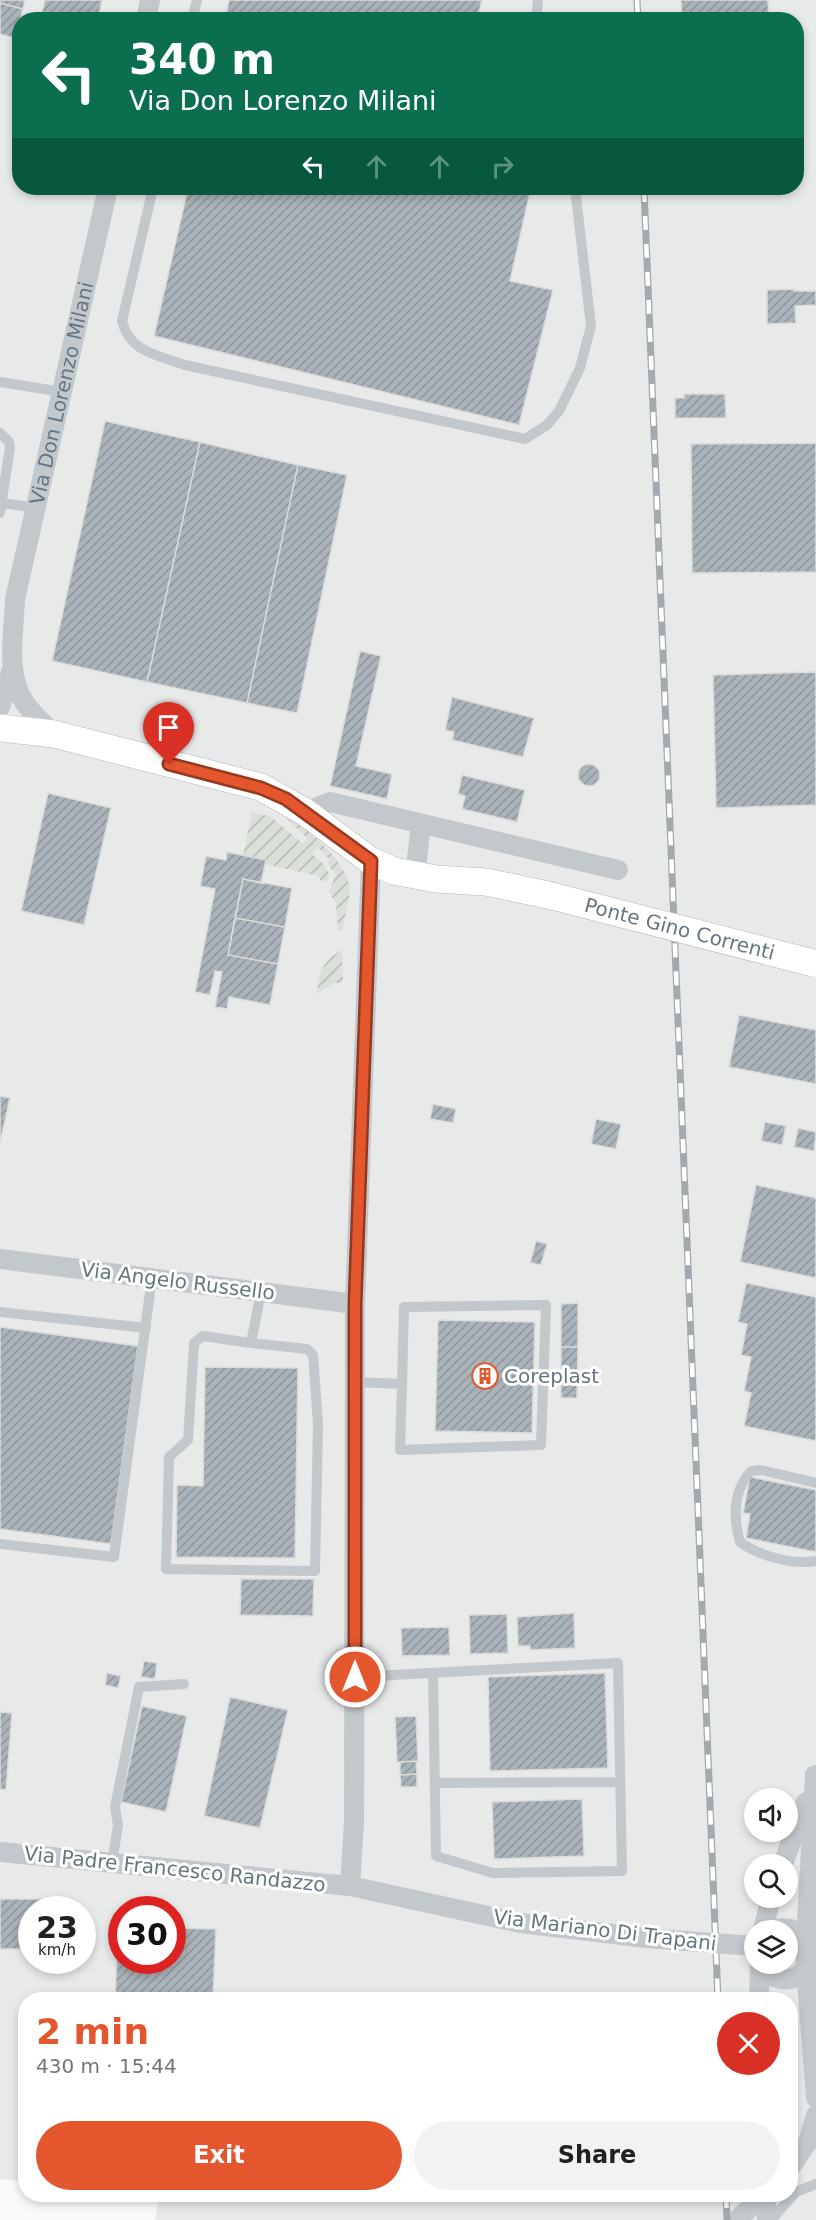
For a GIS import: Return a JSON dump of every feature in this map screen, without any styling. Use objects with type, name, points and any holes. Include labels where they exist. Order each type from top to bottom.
[{"type":"street","name":"Via Don Lorenzo Milani","points":[[15,599],[106,195]]},
{"type":"street","points":[[0,633],[15,599]]},
{"type":"street","points":[[15,599],[13,665],[17,687],[24,702],[54,734]]},
{"type":"street","points":[[0,707],[13,665]]},
{"type":"street","points":[[0,729],[54,734],[261,788],[305,812],[371,861],[394,871],[415,876],[421,824]]},
{"type":"street","points":[[305,812],[330,802],[618,870]]},
{"type":"street","points":[[350,1886],[355,1677],[355,1304],[371,861]]},
{"type":"street","name":"Ponte Gino Correnti","points":[[415,876],[486,882],[548,895],[814,964]]},
{"type":"street","name":"Via Angelo Russello","points":[[0,1259],[355,1304]]},
{"type":"street","points":[[787,1854],[816,1774]]},
{"type":"street","points":[[816,1774],[811,1945],[798,1978],[816,2098]]},
{"type":"street","name":"Via Padre Francesco Randazzo","points":[[0,1852],[350,1886]]},
{"type":"street","name":"Via Mariano Di Trapani","points":[[350,1886],[520,1923],[646,1938],[744,1945]]},
{"type":"street","points":[[798,1934],[811,1945]]},
{"type":"street","points":[[759,1992],[760,1974]]},
{"type":"street","points":[[769,1974],[775,1979],[798,1978]]},
{"type":"street","points":[[772,1992],[798,1978]]},
{"type":"street","points":[[798,2156],[809,2140],[816,2115]]},
{"type":"street","points":[[737,2220],[756,2202]]},
{"type":"street","points":[[766,2202],[769,2220]]},
{"type":"lane","points":[[151,195],[122,321],[126,336],[133,346],[185,365],[525,439],[547,425],[559,411],[580,368],[591,326],[576,195]]},
{"type":"lane","points":[[0,382],[62,392]]},
{"type":"lane","points":[[0,433],[9,442],[10,447],[1,508],[36,508]]},
{"type":"lane","points":[[0,1544],[114,1557],[152,1278]]},
{"type":"lane","points":[[251,1343],[261,1292]]},
{"type":"lane","points":[[546,1305],[541,1445],[400,1450],[402,1384],[404,1307],[546,1305]]},
{"type":"lane","points":[[0,1312],[146,1328]]},
{"type":"lane","points":[[202,1336],[251,1343],[307,1349],[314,1356],[318,1425],[315,1571],[166,1569],[169,1457],[188,1440],[194,1343],[202,1336]]},
{"type":"lane","points":[[355,1382],[402,1384]]},
{"type":"lane","points":[[816,1483],[761,1470],[751,1471],[743,1480],[735,1511],[740,1542],[751,1550],[767,1557],[816,1561]]},
{"type":"lane","points":[[355,1677],[618,1663],[622,1871],[494,1873],[436,1856],[433,1674]]},
{"type":"lane","points":[[112,1863],[118,1825],[115,1807],[139,1687],[184,1684]]},
{"type":"lane","points":[[435,1783],[620,1782]]},
{"type":"lane","points":[[798,2191],[816,2184]]},
{"type":"lane","points":[[769,2220],[786,2202]]},
{"type":"shaded area","points":[[0,0],[816,0],[816,2220],[155,2220],[158,2202],[798,2202],[798,1992],[18,1992],[18,2181],[0,2179]]},
{"type":"shaded area","points":[[278,810],[321,842],[346,875],[349,891],[343,930],[338,931],[336,904],[329,891],[336,875],[327,863],[330,860],[318,847],[312,854],[324,866],[329,876],[328,880],[322,882],[318,876],[265,864],[265,860],[243,855],[252,813],[270,816],[302,843],[308,839]]},
{"type":"shaded area","points":[[342,950],[343,983],[334,983],[317,994],[323,968],[330,958]]},
{"type":"building","points":[[0,0],[25,0],[23,9],[0,3]]},
{"type":"building","points":[[45,0],[102,0],[100,12],[42,12]]},
{"type":"building","points":[[229,0],[482,0],[479,12],[227,12]]},
{"type":"building","points":[[681,0],[768,0],[769,12],[682,12]]},
{"type":"building","points":[[0,3],[23,9],[22,12],[12,12],[12,37],[0,34]]},
{"type":"building","points":[[186,195],[529,195],[510,281],[553,290],[519,425],[154,336]]},
{"type":"building","points":[[794,289],[794,291],[816,291],[816,305],[795,306],[796,323],[767,324],[767,290]]},
{"type":"building","points":[[684,394],[725,394],[726,418],[675,418],[675,398],[684,398]]},
{"type":"building","points":[[105,421],[200,442],[147,682],[52,661]]},
{"type":"building","points":[[200,442],[298,465],[247,703],[147,682]]},
{"type":"building","points":[[816,443],[816,572],[692,573],[691,444]]},
{"type":"building","points":[[298,465],[347,475],[297,713],[247,703]]},
{"type":"building","points":[[360,651],[381,656],[356,766],[392,774],[387,799],[330,786]]},
{"type":"building","points":[[816,672],[816,805],[716,808],[713,675]]},
{"type":"building","points":[[452,697],[534,718],[523,757],[452,740],[454,732],[445,730]]},
{"type":"building","points":[[589,764],[597,767],[600,775],[597,783],[589,786],[581,783],[578,775],[581,767]]},
{"type":"building","points":[[462,775],[525,790],[517,822],[462,809],[465,796],[458,794]]},
{"type":"building","points":[[48,793],[111,808],[84,925],[21,911]]},
{"type":"building","points":[[227,852],[266,860],[261,883],[243,879],[228,955],[278,964],[270,1005],[229,997],[227,1009],[215,1007],[222,972],[215,971],[210,995],[195,992],[215,889],[200,886],[206,856],[226,860]]},
{"type":"building","points":[[243,879],[292,888],[285,927],[235,918]]},
{"type":"building","points":[[235,918],[285,927],[278,964],[228,955]]},
{"type":"building","points":[[739,1015],[816,1030],[816,1084],[729,1067]]},
{"type":"building","points":[[0,1096],[10,1098],[0,1143]]},
{"type":"building","points":[[433,1104],[456,1109],[453,1123],[430,1119]]},
{"type":"building","points":[[596,1119],[621,1124],[616,1149],[591,1144]]},
{"type":"building","points":[[765,1122],[786,1126],[782,1145],[761,1141]]},
{"type":"building","points":[[798,1128],[816,1132],[814,1151],[794,1147]]},
{"type":"building","points":[[756,1185],[816,1198],[816,1278],[740,1262]]},
{"type":"building","points":[[536,1241],[547,1244],[541,1265],[530,1263]]},
{"type":"building","points":[[746,1283],[816,1297],[816,1441],[744,1426],[751,1393],[744,1391],[751,1357],[741,1355],[747,1324],[738,1322]]},
{"type":"building","points":[[578,1303],[578,1347],[561,1347],[561,1304]]},
{"type":"building","name":"Coreplast","points":[[438,1320],[535,1322],[532,1433],[435,1431]]},
{"type":"building","points":[[0,1327],[138,1346],[111,1544],[0,1529]]},
{"type":"building","points":[[561,1347],[578,1347],[577,1398],[561,1398]]},
{"type":"building","points":[[205,1367],[298,1368],[295,1558],[176,1557],[177,1485],[203,1486]]},
{"type":"building","points":[[750,1477],[816,1490],[816,1552],[746,1538],[750,1514],[743,1513]]},
{"type":"building","points":[[241,1579],[314,1579],[313,1616],[240,1615]]},
{"type":"building","points":[[574,1613],[575,1648],[530,1650],[530,1646],[518,1646],[517,1617]]},
{"type":"building","points":[[507,1614],[508,1653],[470,1654],[469,1615]]},
{"type":"building","points":[[449,1627],[450,1655],[402,1656],[401,1628]]},
{"type":"building","points":[[144,1661],[157,1663],[155,1679],[141,1677]]},
{"type":"building","points":[[107,1673],[121,1676],[118,1688],[105,1685]]},
{"type":"building","points":[[605,1673],[608,1768],[490,1771],[488,1677]]},
{"type":"building","points":[[230,1697],[288,1710],[260,1828],[204,1816]]},
{"type":"building","points":[[142,1706],[187,1716],[166,1812],[121,1802]]},
{"type":"building","points":[[0,1712],[12,1713],[6,1790],[0,1789]]},
{"type":"building","points":[[416,1716],[418,1761],[397,1762],[395,1717]]},
{"type":"building","points":[[416,1761],[417,1774],[400,1775],[400,1762]]},
{"type":"building","points":[[417,1774],[417,1787],[401,1787],[400,1775]]},
{"type":"building","points":[[582,1799],[584,1856],[494,1859],[492,1802]]},
{"type":"building","points":[[0,1899],[18,1899],[18,1949],[0,1949]]},
{"type":"building","points":[[186,1928],[216,1929],[213,1992],[115,1992],[116,1974],[186,1974]]},
{"type":"railway","points":[[637,0],[638,12]]},
{"type":"railway","points":[[644,195],[718,1992]]},
{"type":"railway","points":[[726,2202],[727,2220]]},
{"type":"place","name":"Coreplast","points":[[485,1376]]},
{"type":"route","points":[[169,764],[261,788],[286,799],[371,861],[355,1304],[355,1677]]}]
